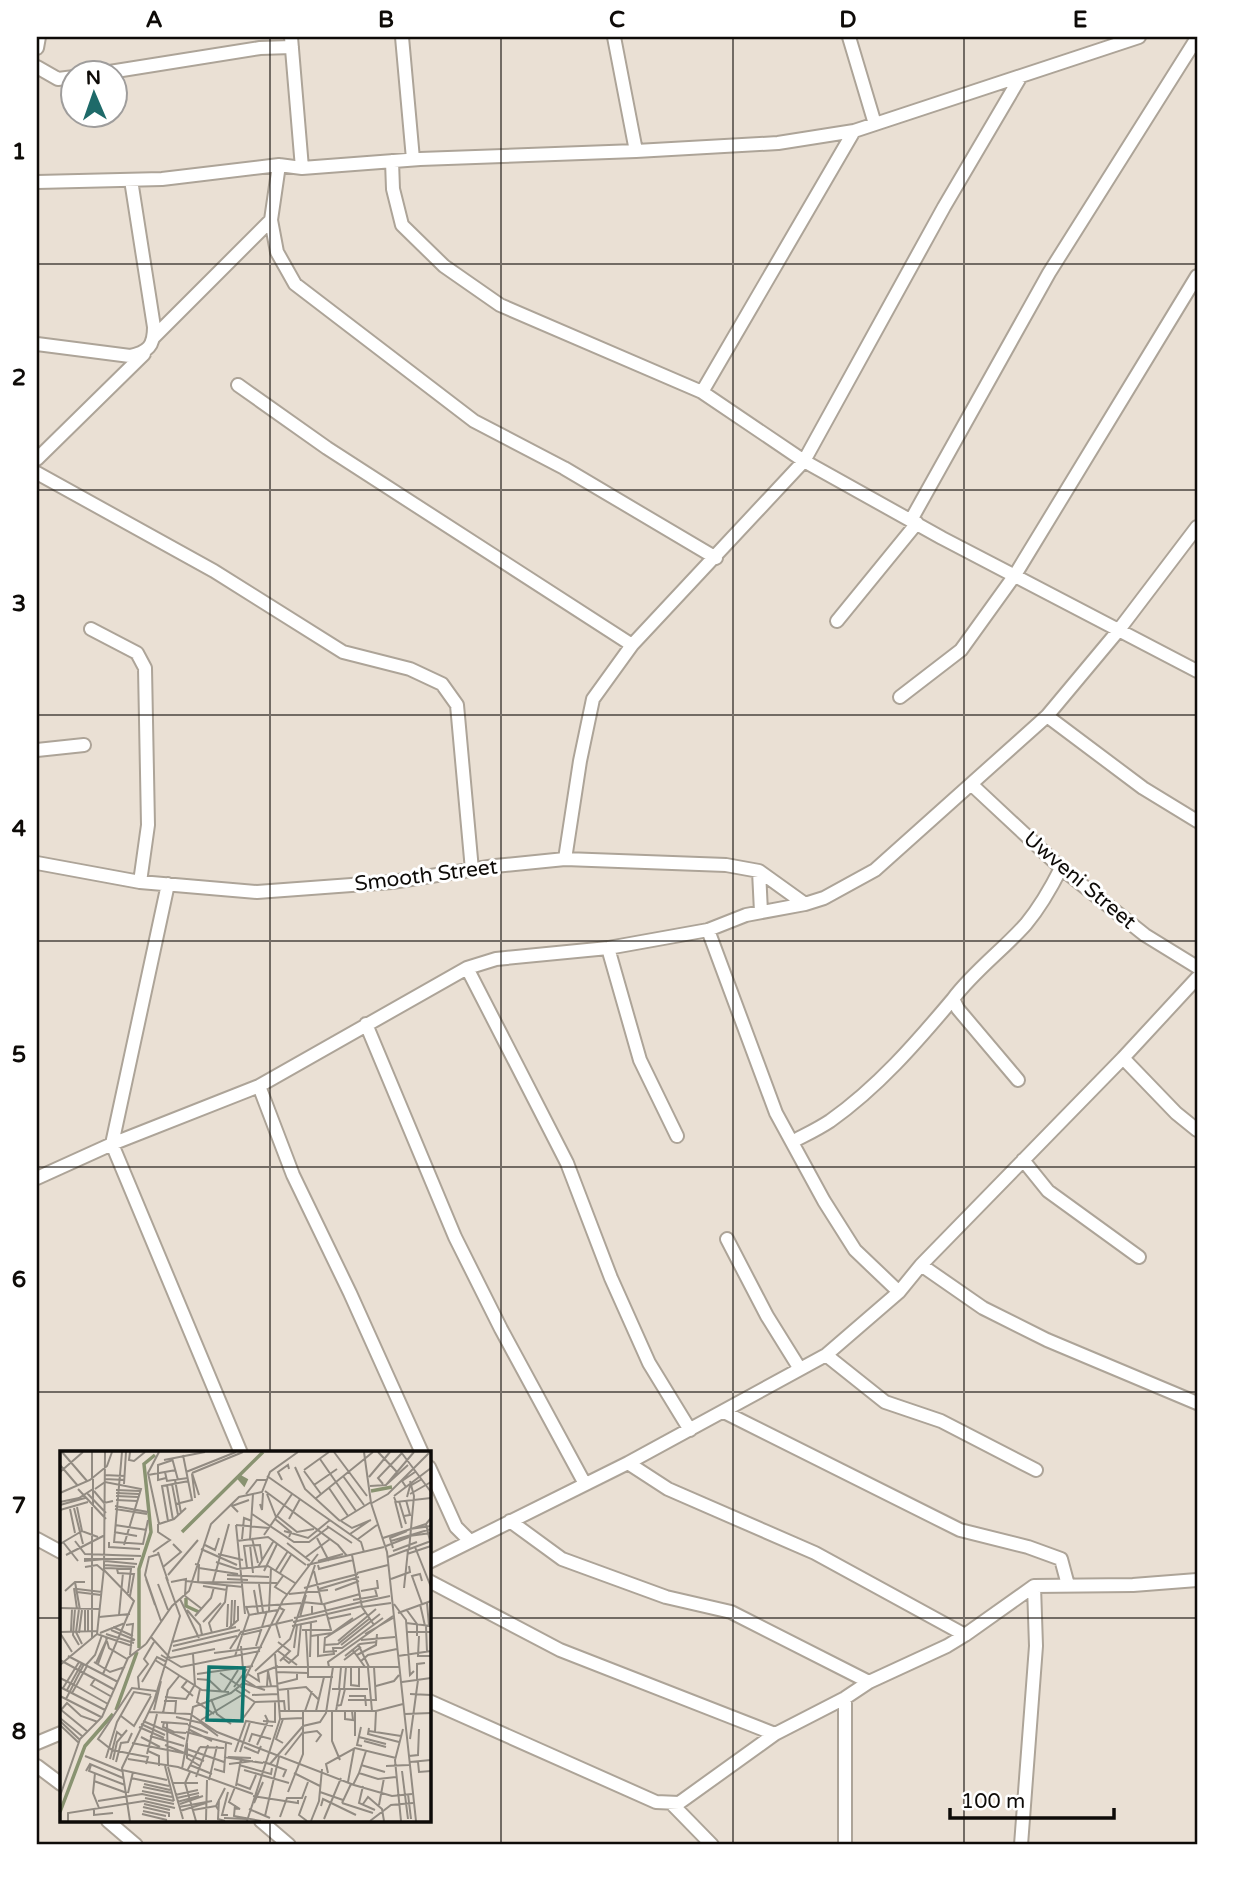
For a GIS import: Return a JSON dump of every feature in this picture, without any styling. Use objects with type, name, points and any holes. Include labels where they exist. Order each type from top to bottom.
[{"type":"street","points":[[37,48],[39,37]]},
{"type":"street","points":[[402,37],[413,159]]},
{"type":"street","points":[[614,37],[636,151]]},
{"type":"street","points":[[849,37],[875,124]]},
{"type":"street","points":[[37,182],[162,179],[279,165],[302,168],[413,159],[778,143],[854,131],[1139,37]]},
{"type":"street","points":[[837,621],[914,521],[1049,273],[1197,38]]},
{"type":"street","points":[[130,69],[291,42],[302,168]]},
{"type":"street","points":[[37,68],[60,79]]},
{"type":"street","points":[[565,859],[580,761],[593,699],[632,645],[804,461],[937,219],[1021,76]]},
{"type":"street","points":[[702,392],[854,131]]},
{"type":"street","points":[[392,161],[393,189],[402,225],[444,266],[500,305],[702,392],[804,461],[1197,671]]},
{"type":"street","points":[[279,165],[271,220],[277,251],[295,284],[474,421],[564,467],[716,558]]},
{"type":"street","points":[[37,459],[153,344],[131,180]]},
{"type":"street","points":[[154,337],[271,220]]},
{"type":"street","points":[[900,697],[961,650],[1015,575],[1197,276]]},
{"type":"street","points":[[37,344],[130,356],[145,353]]},
{"type":"street","points":[[238,385],[327,448],[632,645]]},
{"type":"street","points":[[37,473],[214,571],[343,652],[410,669],[442,684],[457,705],[472,870]]},
{"type":"street","points":[[37,1178],[112,1144],[259,1086],[467,968],[496,959],[608,948],[708,929],[761,912],[824,898],[875,870],[1047,716],[1118,631],[1197,527]]},
{"type":"street","points":[[91,629],[137,653],[145,668],[149,789],[148,825],[140,882]]},
{"type":"street","points":[[1047,716],[1143,788],[1197,821]]},
{"type":"street","points":[[37,750],[84,745]]},
{"type":"street","name":"Uwveni Street","points":[[971,784],[1061,868],[1145,935],[1197,967]]},
{"type":"street","name":"Smooth Street","points":[[37,863],[140,882],[257,892],[392,883],[565,859],[726,865],[759,871],[806,904]]},
{"type":"street","points":[[792,1142],[829,1121],[873,1086],[902,1058],[964,984],[1026,924],[1061,868]]},
{"type":"street","points":[[759,871],[761,912]]},
{"type":"street","points":[[168,884],[112,1144],[241,1451]]},
{"type":"street","points":[[708,929],[776,1113],[824,1201],[855,1250],[899,1292]]},
{"type":"street","points":[[608,948],[640,1060],[677,1136]]},
{"type":"street","points":[[467,968],[567,1163],[611,1278],[649,1363],[690,1430]]},
{"type":"street","points":[[430,1561],[628,1463],[826,1355],[899,1292],[921,1265],[1123,1058],[1197,978]]},
{"type":"street","points":[[953,999],[958,1009],[1018,1080]]},
{"type":"street","points":[[366,1024],[455,1237],[500,1329],[585,1484]]},
{"type":"street","points":[[1123,1058],[1176,1113],[1197,1130]]},
{"type":"street","points":[[259,1086],[293,1175],[421,1451]]},
{"type":"street","points":[[1023,1160],[1048,1191],[1139,1257]]},
{"type":"street","points":[[727,1239],[767,1316],[800,1369]]},
{"type":"street","points":[[921,1265],[994,1313],[1047,1340],[1197,1403]]},
{"type":"street","points":[[826,1355],[885,1402],[941,1421],[1036,1470]]},
{"type":"street","points":[[724,1412],[960,1530],[1028,1547],[1061,1559],[1068,1585]]},
{"type":"street","points":[[628,1463],[668,1489],[816,1553],[965,1635]]},
{"type":"street","points":[[430,1469],[456,1527],[470,1541]]},
{"type":"street","points":[[510,1521],[562,1559],[666,1598],[731,1612],[869,1682]]},
{"type":"street","points":[[37,1539],[60,1551]]},
{"type":"street","points":[[430,1701],[656,1802],[679,1803],[775,1734],[845,1698],[869,1682],[965,1635],[1034,1586],[1133,1585],[1197,1580]]},
{"type":"street","points":[[430,1582],[560,1650],[775,1734]]},
{"type":"street","points":[[1021,1845],[1036,1646],[1034,1586]]},
{"type":"street","points":[[845,1698],[845,1845]]},
{"type":"street","points":[[37,1744],[60,1732]]},
{"type":"street","points":[[37,1766],[60,1783]]},
{"type":"street","points":[[671,1803],[712,1845]]},
{"type":"street","points":[[109,1822],[136,1845]]},
{"type":"street","points":[[262,1822],[289,1845]]}]
